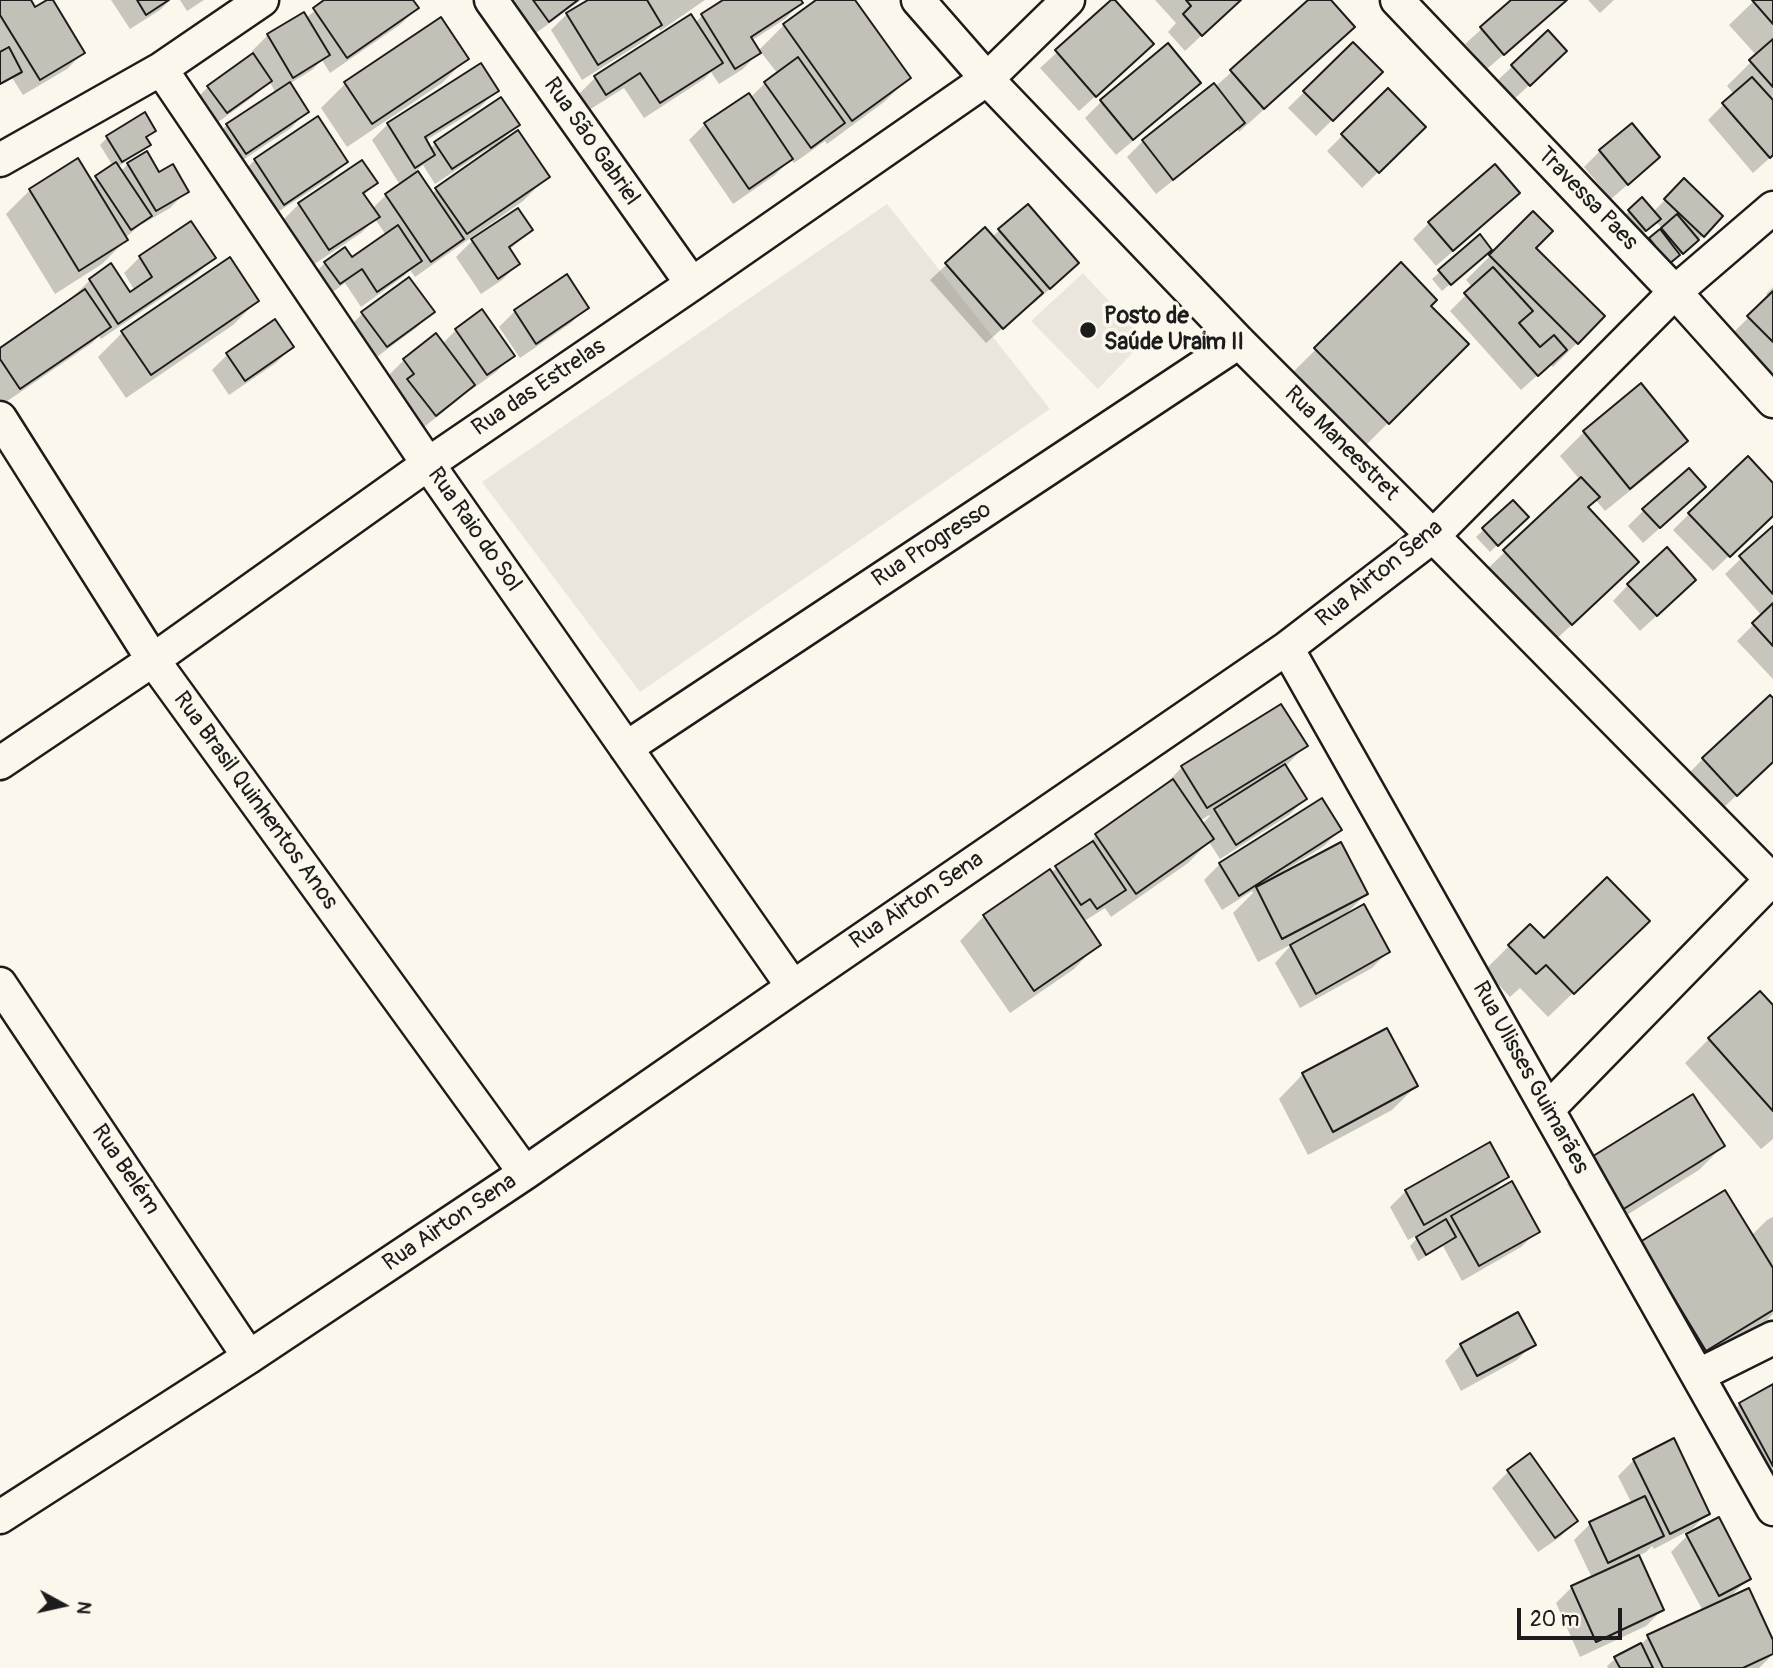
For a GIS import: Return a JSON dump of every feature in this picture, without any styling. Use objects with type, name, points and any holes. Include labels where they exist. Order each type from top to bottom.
[{"type":"street","points":[[0,160],[161,69],[262,0]]},
{"type":"street","name":"Rua São Gabriel","points":[[491,0],[692,284]]},
{"type":"street","name":"Rua Maneestret","points":[[918,0],[987,79],[1239,342],[1772,881]]},
{"type":"street","name":"Rua das Estrelas","points":[[0,763],[153,660],[428,464],[987,79],[1068,0]]},
{"type":"street","name":"Travessa Paes","points":[[1397,0],[1675,292],[1773,401]]},
{"type":"street","name":"Rua Raio do Sol","points":[[161,69],[428,464],[793,987]]},
{"type":"street","name":"Rua Airton Sena","points":[[4,1505],[249,1357],[525,1173],[1287,648],[1433,536],[1675,292],[1773,208]]},
{"type":"street","name":"Rua Progresso","points":[[626,748],[1239,342]]},
{"type":"street","name":"Rua Brasil Quinhentos Anos","points":[[0,418],[153,660],[525,1173]]},
{"type":"street","name":"Rua Ulisses Guimarães","points":[[1287,648],[1773,1509]]},
{"type":"street","points":[[1548,1109],[1772,881]]},
{"type":"street","name":"Rua Belém","points":[[0,984],[249,1357]]},
{"type":"street","points":[[1699,1375],[1773,1338]]},
{"type":"shaded area","points":[[887,204],[1050,409],[640,692],[482,482]]},
{"type":"shaded area","name":"Posto de Saúde Uraim II","points":[[1083,273],[1145,340],[1098,389],[1031,321]]},
{"type":"building","points":[[0,0],[31,0],[35,7],[47,0],[53,0],[85,53],[40,80],[0,15]]},
{"type":"building","points":[[137,0],[169,0],[146,15]]},
{"type":"building","points":[[324,0],[413,0],[419,8],[347,58],[313,8]]},
{"type":"building","points":[[533,0],[578,0],[549,22]]},
{"type":"building","points":[[588,0],[647,0],[662,25],[598,65],[566,13]]},
{"type":"building","points":[[723,0],[801,0],[803,3],[751,37],[761,53],[735,69],[701,14]]},
{"type":"building","points":[[816,0],[855,0],[911,78],[852,121],[783,24]]},
{"type":"building","points":[[1111,0],[1115,0],[1154,44],[1096,97],[1055,50]]},
{"type":"building","points":[[1186,0],[1241,0],[1202,36],[1183,14],[1191,6]]},
{"type":"building","points":[[1308,0],[1331,0],[1355,27],[1264,109],[1230,70]]},
{"type":"building","points":[[1511,0],[1567,0],[1504,55],[1480,27]]},
{"type":"building","points":[[1752,0],[1773,0],[1773,24]]},
{"type":"building","points":[[304,12],[330,55],[293,78],[267,34]]},
{"type":"building","points":[[691,14],[723,63],[660,103],[640,73],[606,95],[594,76]]},
{"type":"building","points":[[441,17],[469,59],[372,124],[344,82]]},
{"type":"building","points":[[1548,30],[1567,51],[1530,86],[1511,65]]},
{"type":"building","points":[[1773,39],[1773,87],[1749,60]]},
{"type":"building","points":[[1353,42],[1383,72],[1333,121],[1303,91]]},
{"type":"building","points":[[1168,43],[1201,83],[1133,140],[1100,100]]},
{"type":"building","points":[[9,47],[22,72],[0,84],[0,52]]},
{"type":"building","points":[[253,53],[272,81],[227,113],[207,86]]},
{"type":"building","points":[[798,57],[845,123],[811,148],[764,82]]},
{"type":"building","points":[[481,63],[499,91],[425,137],[435,155],[415,168],[387,123]]},
{"type":"building","points":[[1752,77],[1773,100],[1773,155],[1770,158],[1722,103]]},
{"type":"building","points":[[290,82],[309,112],[246,154],[226,124]]},
{"type":"building","points":[[1214,83],[1245,123],[1173,180],[1142,140]]},
{"type":"building","points":[[1388,88],[1426,127],[1379,173],[1341,134]]},
{"type":"building","points":[[749,93],[793,159],[749,189],[704,123]]},
{"type":"building","points":[[501,97],[520,125],[452,169],[434,142]]},
{"type":"building","points":[[145,112],[156,131],[146,137],[151,145],[122,162],[106,136]]},
{"type":"building","points":[[318,116],[348,162],[284,205],[254,159]]},
{"type":"building","points":[[1632,123],[1660,157],[1628,185],[1599,150]]},
{"type":"building","points":[[518,130],[550,177],[467,234],[435,188]]},
{"type":"building","points":[[147,151],[159,172],[173,164],[189,192],[156,211],[127,163]]},
{"type":"building","points":[[78,158],[128,240],[79,271],[29,189]]},
{"type":"building","points":[[362,160],[378,183],[363,193],[380,217],[329,250],[298,203]]},
{"type":"building","points":[[116,162],[152,216],[131,230],[95,176]]},
{"type":"building","points":[[1495,164],[1520,193],[1453,251],[1428,222]]},
{"type":"building","points":[[418,171],[464,239],[431,262],[385,194]]},
{"type":"building","points":[[1684,178],[1723,216],[1704,237],[1664,199]]},
{"type":"building","points":[[1642,197],[1661,219],[1646,231],[1628,210]]},
{"type":"building","points":[[1028,204],[1079,263],[1050,289],[998,229]]},
{"type":"building","points":[[518,208],[533,230],[509,247],[520,264],[498,279],[471,239]]},
{"type":"building","points":[[1533,211],[1553,231],[1536,248],[1605,316],[1578,344],[1489,255]]},
{"type":"building","points":[[1677,214],[1699,240],[1683,254],[1661,228]]},
{"type":"building","points":[[191,221],[216,258],[118,324],[89,279],[111,263],[130,292],[152,277],[139,256]]},
{"type":"building","points":[[398,225],[422,261],[377,292],[362,269],[340,284],[324,262],[345,247],[352,257]]},
{"type":"building","points":[[985,227],[1043,293],[1003,329],[945,263]]},
{"type":"building","points":[[1660,229],[1680,255],[1669,264],[1649,238]]},
{"type":"building","points":[[1480,234],[1492,250],[1451,285],[1438,270]]},
{"type":"building","points":[[230,257],[259,301],[151,375],[121,331]]},
{"type":"building","points":[[1401,262],[1437,300],[1431,306],[1469,344],[1389,424],[1314,348]]},
{"type":"building","points":[[1493,267],[1533,311],[1519,323],[1540,347],[1554,335],[1567,350],[1538,376],[1464,293]]},
{"type":"building","points":[[567,274],[589,308],[536,344],[514,310]]},
{"type":"building","points":[[409,277],[435,312],[387,347],[361,312]]},
{"type":"building","points":[[85,289],[111,327],[20,389],[0,359],[0,348]]},
{"type":"building","points":[[1773,291],[1773,342],[1747,316]]},
{"type":"building","points":[[482,309],[515,356],[487,375],[455,329]]},
{"type":"building","points":[[275,319],[294,347],[245,381],[226,353]]},
{"type":"building","points":[[436,333],[475,385],[436,416],[407,379],[414,374],[403,359]]},
{"type":"building","points":[[1641,383],[1688,441],[1630,489],[1583,431]]},
{"type":"building","points":[[1748,456],[1773,483],[1773,516],[1730,557],[1688,513]]},
{"type":"building","points":[[1689,468],[1706,487],[1660,528],[1642,509]]},
{"type":"building","points":[[1581,477],[1600,497],[1588,507],[1639,562],[1572,625],[1503,550]]},
{"type":"building","points":[[1513,500],[1529,517],[1498,546],[1482,528]]},
{"type":"building","points":[[1773,526],[1773,594],[1739,556]]},
{"type":"building","points":[[1667,547],[1696,580],[1657,616],[1627,584]]},
{"type":"building","points":[[1773,603],[1773,646],[1752,623]]},
{"type":"building","points":[[1770,695],[1773,698],[1773,762],[1737,796],[1702,758]]},
{"type":"building","points":[[1281,704],[1308,746],[1207,808],[1181,766]]},
{"type":"building","points":[[1285,764],[1307,799],[1236,845],[1214,809]]},
{"type":"building","points":[[1173,779],[1214,839],[1136,894],[1095,834]]},
{"type":"building","points":[[1322,798],[1342,830],[1239,896],[1219,863]]},
{"type":"building","points":[[1093,841],[1126,890],[1097,909],[1090,899],[1081,905],[1055,866]]},
{"type":"building","points":[[1341,842],[1368,894],[1282,939],[1256,887]]},
{"type":"building","points":[[1050,869],[1101,945],[1034,991],[983,915]]},
{"type":"building","points":[[1607,877],[1650,921],[1574,994],[1546,965],[1536,974],[1508,945],[1530,924],[1544,938]]},
{"type":"building","points":[[1364,904],[1390,952],[1316,994],[1290,945]]},
{"type":"building","points":[[1760,991],[1773,1005],[1773,1111],[1708,1038]]},
{"type":"building","points":[[1387,1028],[1418,1086],[1333,1132],[1302,1073]]},
{"type":"building","points":[[1693,1094],[1725,1146],[1622,1210],[1590,1158]]},
{"type":"building","points":[[1490,1142],[1509,1177],[1424,1225],[1405,1190]]},
{"type":"building","points":[[1512,1181],[1540,1232],[1479,1266],[1451,1216]]},
{"type":"building","points":[[1725,1190],[1773,1268],[1773,1310],[1706,1351],[1640,1242]]},
{"type":"building","points":[[1446,1219],[1456,1237],[1426,1255],[1416,1237]]},
{"type":"building","points":[[1518,1312],[1536,1345],[1477,1376],[1460,1344]]},
{"type":"building","points":[[1773,1384],[1773,1466],[1739,1403]]},
{"type":"building","points":[[1674,1438],[1710,1514],[1670,1534],[1633,1459]]},
{"type":"building","points":[[1530,1453],[1578,1521],[1555,1538],[1507,1470]]},
{"type":"building","points":[[1645,1496],[1664,1536],[1608,1563],[1589,1522]]},
{"type":"building","points":[[1719,1517],[1751,1579],[1719,1596],[1686,1534]]},
{"type":"building","points":[[1639,1555],[1664,1610],[1596,1642],[1571,1586]]},
{"type":"building","points":[[1749,1588],[1773,1640],[1773,1654],[1743,1668],[1663,1668],[1647,1635]]},
{"type":"building","points":[[1641,1643],[1653,1668],[1620,1668],[1614,1657]]},
{"type":"place","name":"Posto de Saúde Uraim II","points":[[1088,330]]}]
